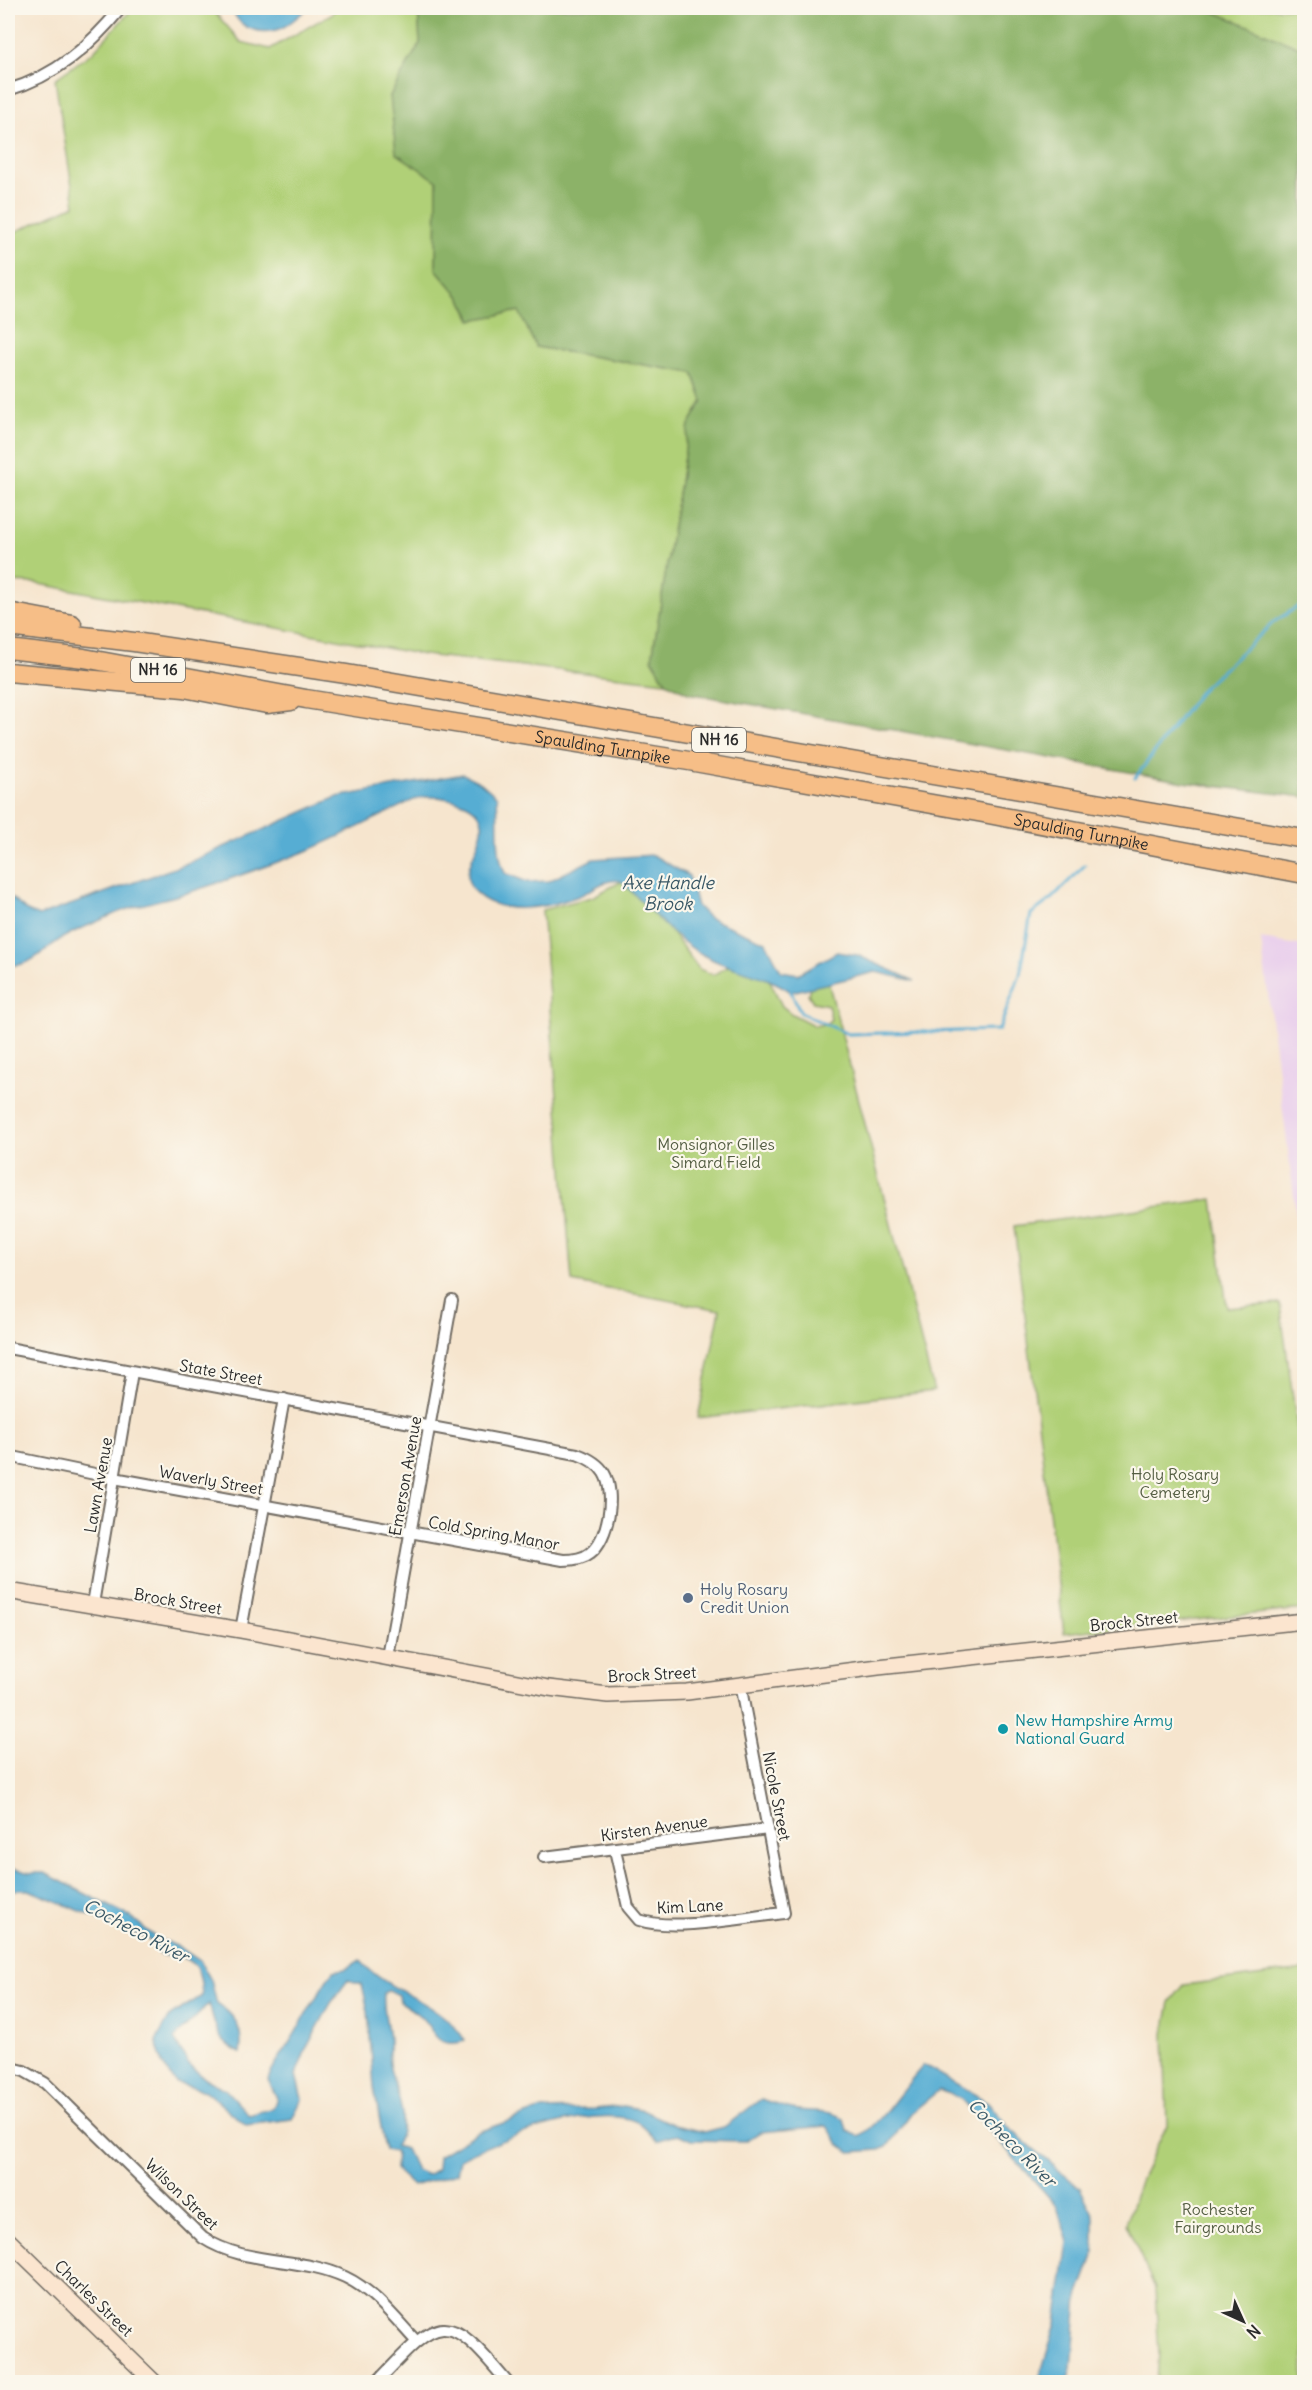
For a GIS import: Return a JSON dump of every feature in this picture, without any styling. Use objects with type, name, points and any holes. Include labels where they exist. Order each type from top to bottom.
[{"type":"highway","points":[[8,612],[100,630],[134,642]]},
{"type":"highway","name":"Spaulding Turnpike","points":[[8,627],[134,642],[346,674],[1305,839]]},
{"type":"highway","name":"Spaulding Turnpike","points":[[8,649],[95,660],[306,699],[736,769],[1305,874]]},
{"type":"highway","points":[[8,672],[184,688],[267,704],[306,699]]},
{"type":"street","points":[[8,90],[40,77],[74,58],[121,8]]},
{"type":"street","name":"Emerson Avenue","points":[[388,1657],[453,1300]]},
{"type":"street","name":"State Street","points":[[8,1348],[429,1427]]},
{"type":"street","name":"Lawn Avenue","points":[[93,1604],[132,1372]]},
{"type":"street","points":[[241,1630],[284,1399]]},
{"type":"street","name":"Cold Spring Manor","points":[[410,1534],[570,1560],[589,1555],[597,1546],[608,1509],[609,1485],[605,1474],[588,1458],[577,1454],[429,1427]]},
{"type":"street","name":"Waverly Street","points":[[8,1456],[410,1534]]},
{"type":"street","name":"Brock Street","points":[[8,1591],[241,1630],[549,1688],[608,1695],[650,1695],[1305,1621]]},
{"type":"street","name":"Nicole Street","points":[[740,1684],[784,1913]]},
{"type":"street","name":"Kirsten Avenue","points":[[544,1857],[566,1852],[615,1850],[768,1829]]},
{"type":"street","name":"Kim Lane","points":[[615,1850],[628,1907],[639,1920],[647,1923],[698,1922],[784,1913]]},
{"type":"street","name":"Wilson Street","points":[[8,2067],[24,2071],[45,2083],[203,2238],[234,2252],[325,2270],[347,2278],[374,2297],[416,2341]]},
{"type":"street","name":"Charles Street","points":[[8,2240],[154,2382]]},
{"type":"street","points":[[377,2382],[416,2341],[441,2329],[453,2330],[472,2343],[507,2382]]},
{"type":"shaded area","points":[[1261,939],[1304,946],[1304,1275]]},
{"type":"green space","points":[[133,8],[211,8],[241,42],[270,49],[333,13],[336,8],[418,8],[420,43],[390,96],[437,181],[436,269],[460,297],[471,320],[520,311],[536,347],[693,373],[703,401],[689,425],[652,659],[666,682],[424,655],[34,583],[8,582],[8,235],[75,205],[55,79],[93,52]]},
{"type":"green space","points":[[418,8],[1205,8],[1304,49],[1304,797],[1190,783],[688,693],[666,682],[652,659],[689,425],[703,401],[693,373],[536,347],[519,311],[472,320],[460,297],[436,269],[437,181],[396,153],[390,96],[420,43]]},
{"type":"green space","points":[[1205,8],[1304,8],[1304,49]]},
{"type":"green space","name":"Monsignor Gilles Simard Field","points":[[630,877],[699,969],[713,975],[730,965],[757,967],[770,981],[782,1006],[815,1026],[827,1023],[831,1019],[828,1005],[813,1002],[808,994],[811,985],[826,973],[934,1391],[698,1418],[720,1310],[572,1282],[542,910],[592,897]]},
{"type":"green space","name":"Holy Rosary Cemetery","points":[[1213,1199],[1227,1308],[1280,1304],[1304,1477],[1304,1609],[1064,1633],[1014,1226]]},
{"type":"green space","name":"Rochester Fairgrounds","points":[[1304,1970],[1304,2382],[1157,2382],[1159,2354],[1155,2288],[1126,2224],[1140,2181],[1167,2125],[1164,2034],[1170,2002],[1184,1985]]},
{"type":"water","points":[[233,8],[308,8],[280,29],[263,31],[254,30],[240,22]]},
{"type":"water","name":"Axe Handle Brook","points":[[463,774],[481,783],[497,797],[500,856],[505,873],[527,882],[549,881],[593,859],[653,855],[689,876],[697,906],[709,918],[766,942],[781,971],[798,974],[837,952],[857,955],[915,981],[876,972],[791,992],[770,980],[725,965],[691,948],[621,881],[608,882],[582,895],[536,907],[508,907],[495,904],[483,899],[473,890],[468,880],[472,857],[481,835],[482,824],[479,814],[464,803],[430,797],[412,801],[330,841],[280,861],[190,892],[121,911],[66,936],[32,960],[17,965],[8,965],[8,895],[27,911],[39,916],[183,865],[337,797]]},
{"type":"water","name":"Cocheco River","points":[[8,1867],[31,1873],[45,1873],[131,1917],[156,1938],[179,1947],[200,1961],[211,1980],[217,2004],[229,2013],[237,2024],[241,2038],[240,2053],[221,2038],[209,2004],[174,2039],[189,2065],[207,2080],[225,2089],[249,2115],[273,2108],[277,2098],[268,2080],[333,1971],[346,1969],[360,1960],[385,1981],[443,2016],[465,2041],[447,2043],[441,2041],[420,2016],[400,2002],[399,1995],[389,1990],[384,1993],[389,2064],[402,2115],[400,2135],[395,2146],[406,2149],[416,2170],[427,2175],[437,2169],[438,2156],[478,2132],[540,2110],[624,2106],[640,2109],[674,2125],[705,2132],[724,2127],[761,2099],[793,2109],[833,2114],[844,2119],[847,2131],[859,2136],[875,2124],[924,2065],[988,2102],[1009,2128],[1080,2188],[1094,2216],[1094,2253],[1078,2297],[1072,2368],[1068,2382],[1038,2382],[1056,2323],[1068,2242],[1057,2206],[961,2099],[939,2090],[911,2113],[887,2147],[879,2150],[850,2152],[839,2144],[827,2126],[760,2132],[746,2141],[691,2140],[678,2134],[657,2141],[637,2122],[619,2117],[573,2120],[522,2133],[498,2142],[460,2159],[457,2173],[413,2186],[395,2169],[396,2152],[385,2150],[374,2087],[368,2011],[362,1984],[348,1980],[331,2003],[306,2049],[296,2075],[302,2099],[292,2119],[246,2125],[205,2091],[176,2083],[163,2065],[156,2041],[170,2016],[202,1996],[199,1974],[194,1965],[174,1954],[162,1955],[149,1939],[29,1890],[8,1890]]},
{"type":"waterway","name":"Axe Handle Brook","points":[[1135,778],[1202,689],[1275,621],[1304,603]]},
{"type":"waterway","name":"Axe Handle Brook","points":[[791,992],[801,1013],[848,1034],[999,1030],[1020,975],[1031,914],[1050,900],[1085,865]]},
{"type":"place","name":"Holy Rosary Credit Union","points":[[688,1598]]},
{"type":"place","name":"New Hampshire Army National Guard","points":[[1003,1729]]}]
